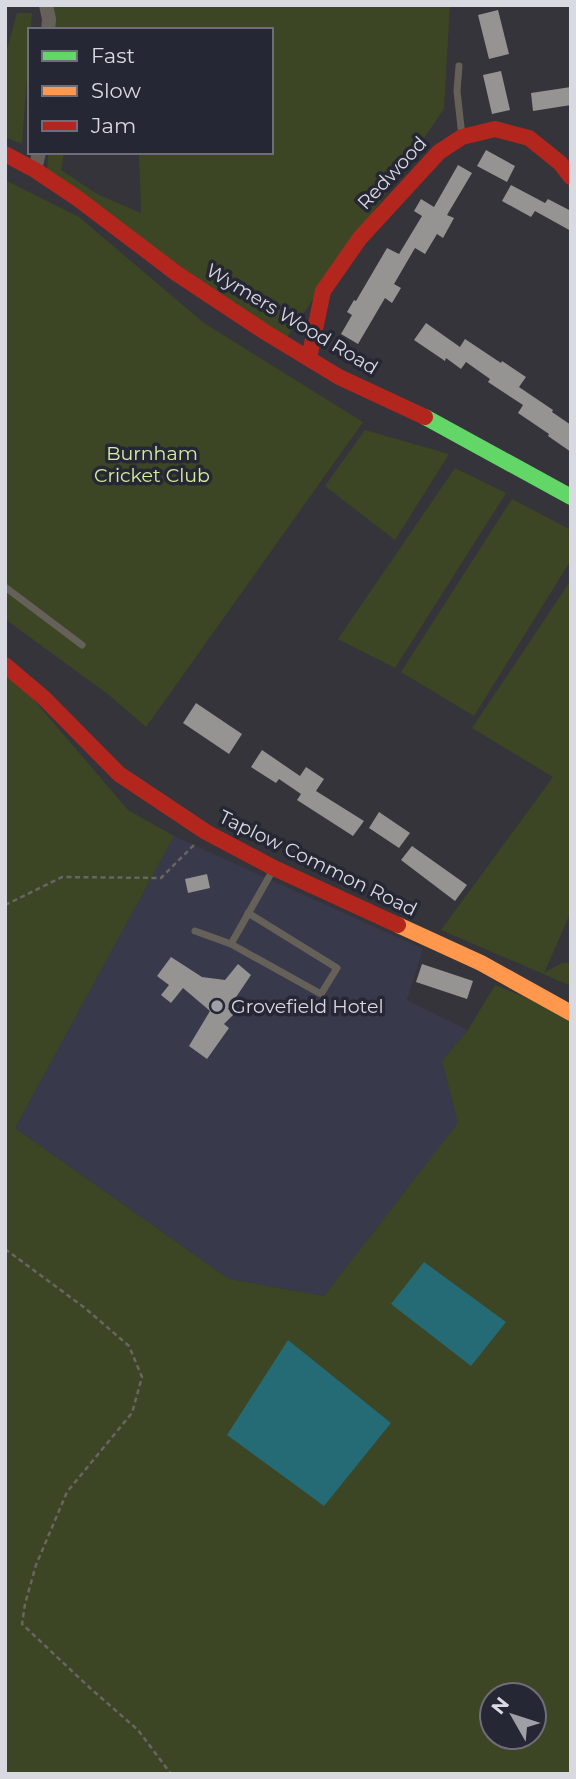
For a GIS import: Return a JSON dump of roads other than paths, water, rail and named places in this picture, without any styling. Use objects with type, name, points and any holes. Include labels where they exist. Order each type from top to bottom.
[{"type":"street","points":[[46,5],[48,28]]},
{"type":"street","name":"Redwood","points":[[309,358],[323,291],[360,239],[439,152],[462,136],[495,129],[529,138],[560,163],[571,177]]},
{"type":"street","name":"Wymers Wood Road","points":[[5,154],[77,198],[176,273],[339,377],[415,412],[571,497]]},
{"type":"street","points":[[35,170],[39,154]]},
{"type":"street","name":"Taplow Common Road","points":[[5,665],[44,698],[119,774],[206,832],[274,868],[481,963],[571,1013]]},
{"type":"lane","points":[[459,66],[457,91],[462,136]]},
{"type":"lane","points":[[5,587],[82,645]]},
{"type":"lane","points":[[231,944],[274,868]]},
{"type":"lane","points":[[195,931],[231,944],[321,994],[337,968],[248,913]]},
{"type":"water","points":[[424,1262],[506,1322],[471,1366],[391,1304]]},
{"type":"water","points":[[288,1340],[391,1423],[324,1506],[227,1435]]},
{"type":"place","name":"Grovefield Hotel","points":[[217,1006]]},
{"type":"park label","name":"Burnham Cricket Club","points":[[152,464]]}]
